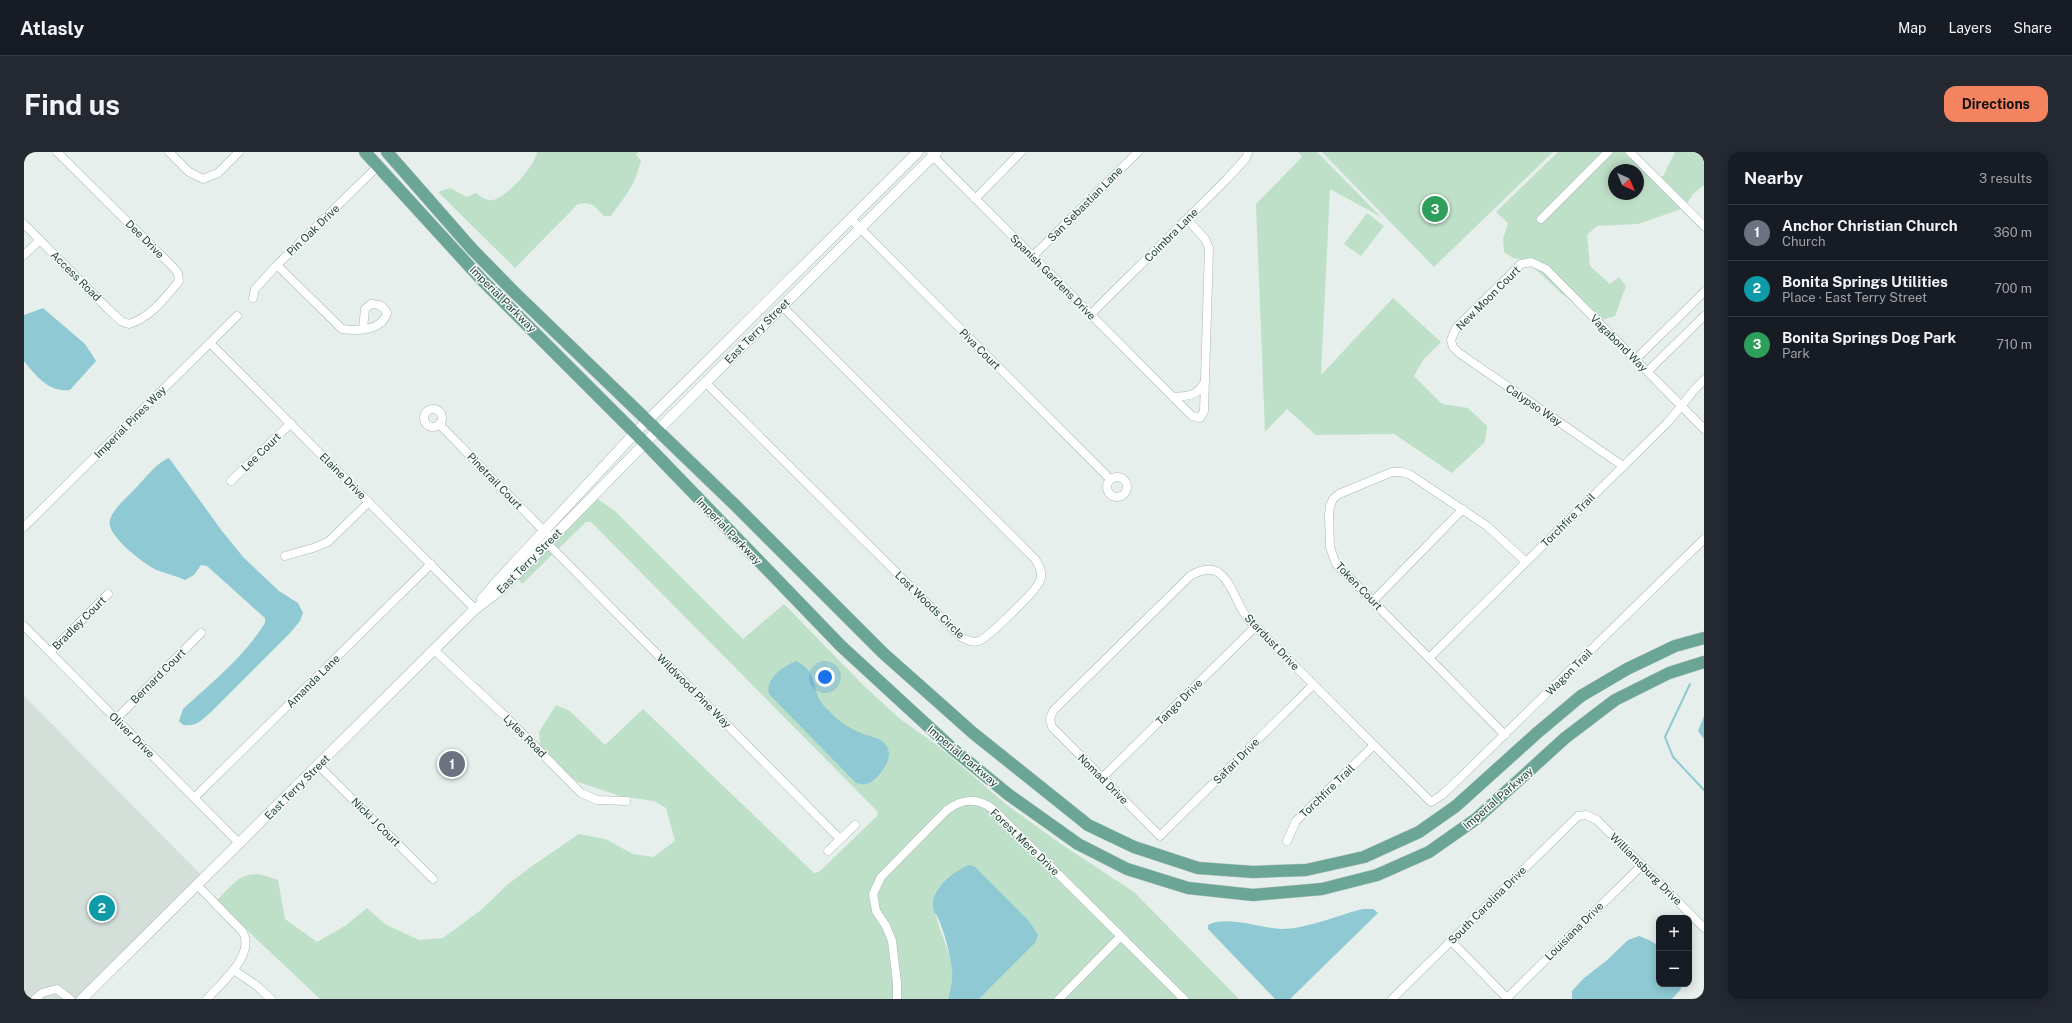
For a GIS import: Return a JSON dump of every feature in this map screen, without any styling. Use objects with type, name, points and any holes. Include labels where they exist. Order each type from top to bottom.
[{"type":"main road","name":"Imperial Parkway","points":[[365,152],[481,279],[645,443],[841,646],[954,750],[1009,795],[1078,844],[1127,869],[1188,888],[1254,895],[1322,889],[1377,875],[1429,852],[1476,819],[1565,738],[1615,700],[1669,673],[1704,662]]},
{"type":"main road","name":"Imperial Parkway","points":[[387,152],[472,249],[883,653],[973,733],[1088,825],[1134,847],[1198,868],[1252,872],[1306,870],[1364,856],[1419,832],[1456,806],[1537,733],[1582,696],[1627,668],[1675,646],[1704,638]]},
{"type":"street","name":"Dee Drive","points":[[57,152],[178,273],[179,281],[167,296],[141,321],[129,324]]},
{"type":"street","points":[[169,152],[189,172],[204,179],[218,173],[239,152]]},
{"type":"street","points":[[475,609],[495,584],[647,420],[829,238],[918,152]]},
{"type":"street","points":[[975,199],[1021,152]]},
{"type":"street","name":"San Sebastian Lane","points":[[1033,256],[1138,152]]},
{"type":"street","name":"Coimbra Lane","points":[[1091,314],[1187,219],[1246,158],[1248,152]]},
{"type":"street","points":[[1541,219],[1608,152]]},
{"type":"street","points":[[1630,152],[1704,226]]},
{"type":"street","name":"Spanish Gardens Drive","points":[[934,153],[975,199],[1192,416],[1200,418],[1204,411],[1208,248],[1205,239],[1187,219]]},
{"type":"street","name":"East Terry Street","points":[[82,999],[240,844],[433,650],[475,609],[503,588],[657,430],[934,153]]},
{"type":"street","name":"Pin Oak Drive","points":[[253,298],[255,289],[277,265],[378,166]]},
{"type":"street","name":"Piva Court","points":[[850,218],[1110,479]]},
{"type":"street","name":"Access Road","points":[[24,224],[108,309],[121,321],[129,324]]},
{"type":"street","points":[[782,306],[781,300],[783,295],[821,254],[829,238]]},
{"type":"street","points":[[24,255],[40,240]]},
{"type":"street","name":"New Moon Court","points":[[1451,340],[1456,328],[1498,286],[1521,264],[1531,262]]},
{"type":"street","name":"Vagabond Way","points":[[1531,262],[1546,268],[1704,428]]},
{"type":"street","points":[[277,265],[342,329],[356,331],[363,328]]},
{"type":"street","points":[[1636,359],[1704,292]]},
{"type":"street","name":"Lost Woods Circle","points":[[705,382],[961,638],[970,642],[980,641],[988,636],[1038,585],[1041,571],[1035,559],[782,306]]},
{"type":"street","name":"Imperial Pines Way","points":[[24,528],[237,316]]},
{"type":"street","points":[[1648,371],[1704,316]]},
{"type":"street","name":"Calypso Way","points":[[1451,340],[1453,347],[1459,353],[1623,466]]},
{"type":"street","name":"Elaine Drive","points":[[210,343],[475,609]]},
{"type":"street","name":"Torchfire Trail","points":[[1429,658],[1623,466],[1682,406],[1690,393],[1704,380]]},
{"type":"street","points":[[1173,397],[1191,395],[1200,390],[1204,383]]},
{"type":"street","name":"Lee Court","points":[[231,481],[291,423]]},
{"type":"street","name":"Pinetrail Court","points":[[439,424],[544,531],[550,541]]},
{"type":"street","name":"Token Court","points":[[1505,735],[1336,564],[1332,556],[1329,515],[1330,506],[1333,499],[1339,494],[1357,486],[1392,472],[1409,474],[1498,534],[1526,562]]},
{"type":"street","points":[[284,556],[328,542],[369,502]]},
{"type":"street","points":[[1373,601],[1463,510]]},
{"type":"street","name":"Wagon Trail","points":[[1431,802],[1442,795],[1505,735],[1704,539]]},
{"type":"street","name":"Wildwood Pine Way","points":[[550,541],[840,839]]},
{"type":"street","name":"Amanda Lane","points":[[194,798],[431,564]]},
{"type":"street","name":"Stardust Drive","points":[[1050,719],[1052,711],[1190,576],[1197,572],[1215,570],[1223,574],[1229,581],[1242,612],[1255,627],[1431,802]]},
{"type":"street","name":"Bradley Court","points":[[50,652],[108,594]]},
{"type":"street","name":"Oliver Drive","points":[[24,626],[240,844]]},
{"type":"street","name":"Tango Drive","points":[[1102,778],[1255,627]]},
{"type":"street","name":"Bernard Court","points":[[116,719],[201,633]]},
{"type":"street","name":"Lyles Road","points":[[433,650],[506,717],[581,793],[597,800],[626,801]]},
{"type":"street","name":"Safari Drive","points":[[1160,836],[1313,685]]},
{"type":"street","name":"Nomad Drive","points":[[1050,719],[1052,727],[1160,836]]},
{"type":"street","name":"Torchfire Trail","points":[[1287,840],[1296,821],[1373,746]]},
{"type":"street","name":"Nicki J Court","points":[[318,765],[434,879]]},
{"type":"street","name":"Forest Mere Drive","points":[[897,999],[897,984],[890,933],[876,911],[873,903],[876,885],[887,870],[947,810],[955,804],[965,800],[980,802],[993,809],[1184,999]]},
{"type":"street","name":"Williamsburg Drive","points":[[1586,815],[1597,820],[1704,928]]},
{"type":"street","name":"South Carolina Drive","points":[[1393,998],[1572,821],[1578,816],[1586,815]]},
{"type":"street","points":[[828,851],[855,826]]},
{"type":"street","name":"Louisiana Drive","points":[[1507,998],[1642,865]]},
{"type":"street","points":[[197,885],[243,932],[246,938],[242,954],[234,970],[207,999]]},
{"type":"street","points":[[1059,999],[1121,936]]},
{"type":"street","points":[[1451,941],[1507,998]]},
{"type":"street","points":[[234,970],[257,986],[271,999]]},
{"type":"street","points":[[35,999],[42,993],[57,989],[70,999]]},
{"type":"shaded area","points":[[24,696],[201,875],[76,999],[24,999]]},
{"type":"green space","points":[[537,152],[638,152],[636,155],[641,160],[633,184],[611,216],[604,216],[593,205],[587,203],[578,204],[515,268],[438,192],[450,188],[467,197],[476,193],[489,200],[499,198],[513,187],[526,173]]},
{"type":"green space","points":[[1298,152],[1317,152],[1381,217],[1330,189],[1321,375],[1393,298],[1441,342],[1423,360],[1414,376],[1442,404],[1468,408],[1487,426],[1485,442],[1452,473],[1394,434],[1316,435],[1287,409],[1265,432],[1256,204],[1302,157]]},
{"type":"green space","points":[[1322,152],[1553,152],[1434,267]]},
{"type":"green space","points":[[1558,152],[1626,152],[1638,164],[1608,164],[1608,200],[1644,200],[1644,170],[1653,179],[1663,176],[1675,152],[1696,152],[1704,159],[1704,185],[1693,194],[1684,208],[1638,224],[1597,226],[1587,235],[1590,266],[1610,284],[1619,277],[1626,286],[1615,316],[1601,320],[1562,294],[1526,260],[1513,258],[1504,252],[1503,239],[1508,223],[1496,212]]},
{"type":"green space","points":[[1367,213],[1384,226],[1361,256],[1344,244]]},
{"type":"green space","points":[[596,498],[615,511],[743,639],[784,604],[863,685],[899,718],[938,746],[1007,805],[1061,844],[1134,892],[1239,999],[979,999],[1036,942],[1038,935],[1029,921],[1007,901],[952,875],[938,888],[935,894],[934,902],[937,919],[952,967],[952,981],[948,999],[320,999],[216,901],[236,881],[242,877],[257,874],[278,880],[285,919],[317,942],[345,926],[367,908],[385,924],[419,940],[443,938],[481,910],[507,885],[579,834],[605,839],[633,854],[653,857],[675,841],[666,808],[654,801],[620,796],[578,782],[553,765],[540,746],[539,732],[556,705],[570,711],[605,745],[643,709],[814,873],[819,872],[877,816],[878,812],[591,522],[586,522],[522,584],[518,579]]},
{"type":"water","points":[[43,308],[85,344],[96,361],[70,390],[56,389],[49,386],[33,372],[24,361],[24,315]]},
{"type":"water","points":[[169,458],[222,531],[244,558],[279,591],[298,603],[303,613],[300,621],[290,633],[212,711],[199,722],[192,725],[183,725],[179,721],[183,709],[216,679],[247,647],[265,623],[265,618],[207,566],[201,565],[194,575],[185,580],[159,571],[145,563],[136,557],[114,534],[110,526],[110,520],[116,508],[159,464]]},
{"type":"water","points":[[796,661],[810,673],[820,701],[834,716],[841,722],[863,734],[879,739],[887,746],[889,756],[886,766],[871,782],[867,784],[856,783],[769,694],[768,688],[772,678],[786,666]]},
{"type":"water","points":[[1704,716],[1704,739],[1698,731]]},
{"type":"water","points":[[968,865],[974,866],[1029,921],[1038,935],[1036,942],[979,999],[948,999],[952,981],[952,968],[946,939],[934,911],[933,903],[938,889],[943,883]]},
{"type":"water","points":[[1363,909],[1373,909],[1378,913],[1290,999],[1275,999],[1208,929],[1208,925],[1215,922],[1224,921],[1281,929],[1301,927]]},
{"type":"water","points":[[1639,936],[1656,944],[1656,987],[1681,987],[1672,999],[1572,999],[1572,991],[1584,978],[1606,961],[1628,940]]},
{"type":"waterway","points":[[1690,684],[1665,737],[1673,757],[1704,790]]},
{"type":"place","name":"Bonita Springs Dog Park","points":[[1435,209]]},
{"type":"place","name":"Anchor Christian Church","points":[[452,764]]},
{"type":"place","name":"Bonita Springs Utilities","points":[[102,908]]}]
